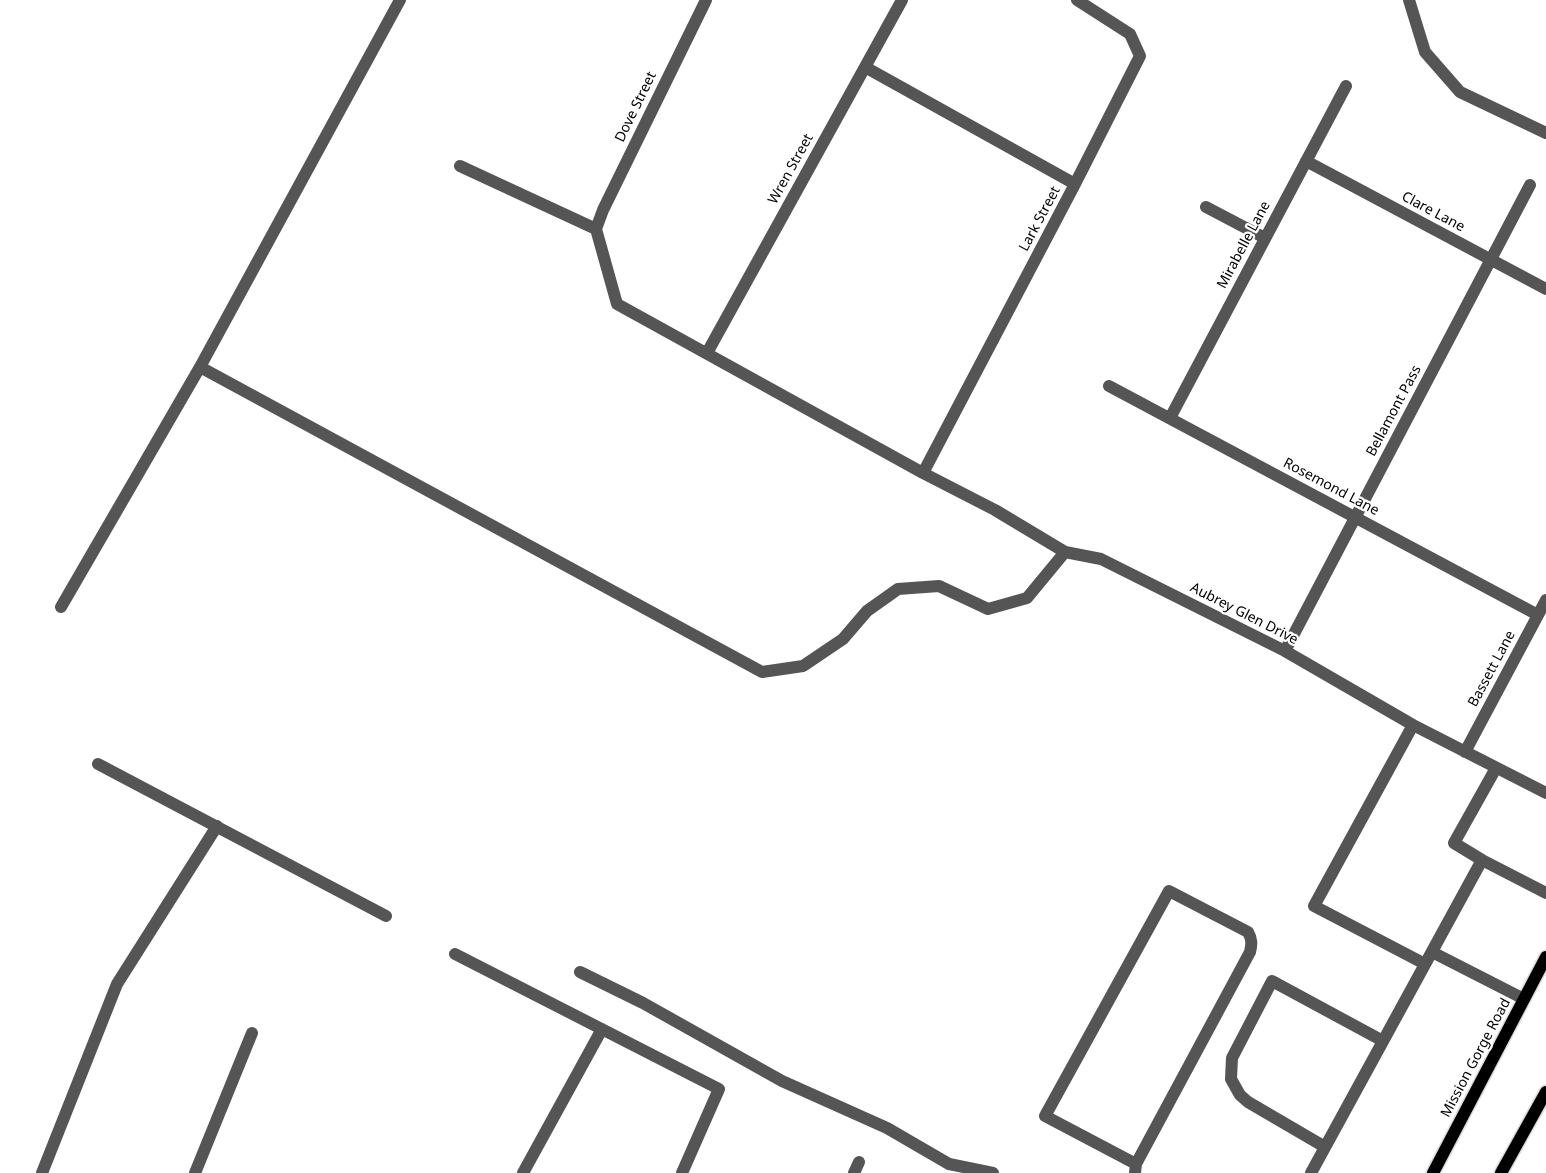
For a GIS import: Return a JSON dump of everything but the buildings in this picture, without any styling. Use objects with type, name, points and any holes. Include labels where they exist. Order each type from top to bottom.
[{"type":"main road","name":"Mission Gorge Road","points":[[1433,1173],[1546,957]]},
{"type":"main road","points":[[1501,1173],[1546,1092]]},
{"type":"street","points":[[61,607],[200,367],[400,0]]},
{"type":"street","name":"Dove Street","points":[[596,229],[603,210],[706,0]]},
{"type":"street","name":"Wren Street","points":[[707,353],[902,0]]},
{"type":"street","name":"Lark Street","points":[[923,473],[1140,56],[1130,34],[1077,0]]},
{"type":"street","points":[[1409,0],[1425,52],[1460,92],[1546,133]]},
{"type":"street","points":[[865,67],[1075,184]]},
{"type":"street","name":"Mirabelle Lane","points":[[1170,418],[1346,86]]},
{"type":"street","name":"Clare Lane","points":[[1306,162],[1546,289]]},
{"type":"street","points":[[460,166],[596,229]]},
{"type":"street","name":"Bellamont Pass","points":[[1285,651],[1530,186]]},
{"type":"street","points":[[1206,207],[1265,238]]},
{"type":"street","name":"Aubrey Glen Drive","points":[[596,229],[617,304],[923,473],[995,510],[1065,552],[1101,559],[1285,651],[1413,725],[1546,794]]},
{"type":"street","points":[[200,367],[762,672],[803,666],[843,639],[866,611],[898,589],[939,586],[988,609],[1027,598],[1065,552]]},
{"type":"street","name":"Rosemond Lane","points":[[1109,386],[1538,615]]},
{"type":"street","name":"Bassett Lane","points":[[1465,752],[1546,600]]},
{"type":"street","points":[[1413,725],[1314,906],[1425,964]]},
{"type":"street","points":[[98,764],[386,916]]},
{"type":"street","points":[[1496,768],[1454,843],[1482,860],[1546,893]]},
{"type":"street","points":[[42,1173],[117,984],[216,826]]},
{"type":"street","points":[[1311,1173],[1482,860]]},
{"type":"street","points":[[1169,890],[1248,932],[1252,944],[1250,952],[1135,1168],[1045,1116],[1169,890]]},
{"type":"street","points":[[1432,952],[1524,999]]},
{"type":"street","points":[[455,954],[719,1089],[682,1173]]},
{"type":"street","points":[[580,972],[643,1003],[782,1081],[887,1128],[949,1164],[993,1173]]},
{"type":"street","points":[[1325,1147],[1248,1102],[1240,1095],[1231,1079],[1232,1058],[1272,982],[1383,1041]]},
{"type":"street","points":[[523,1173],[602,1028]]},
{"type":"street","points":[[195,1173],[252,1033]]}]
